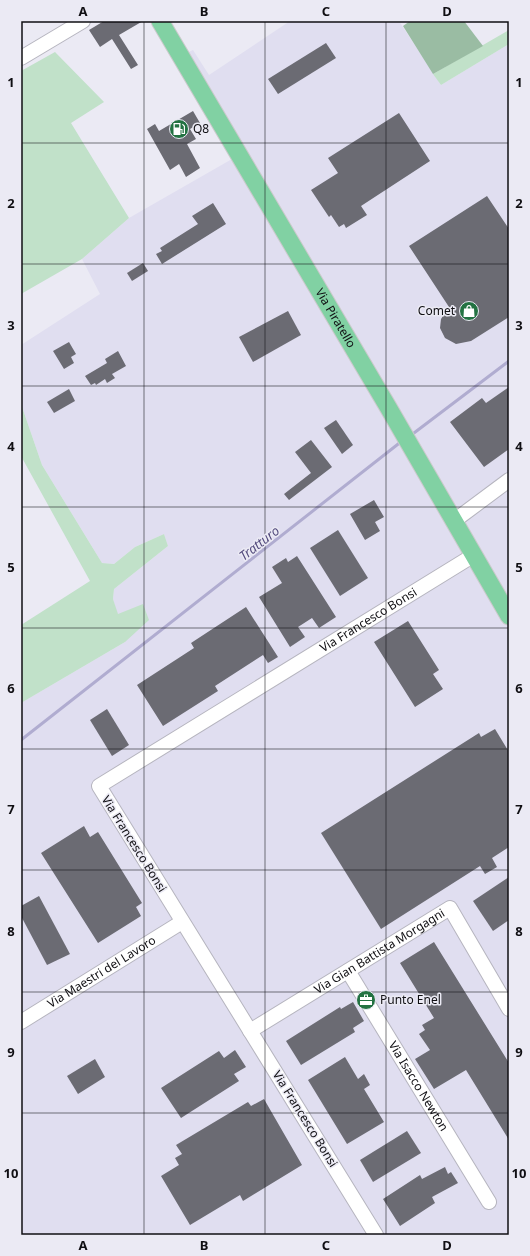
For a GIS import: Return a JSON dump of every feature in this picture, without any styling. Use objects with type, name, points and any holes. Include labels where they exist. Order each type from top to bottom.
[{"type":"main road","name":"Via Piratello","points":[[160,21],[397,421],[509,616]]},
{"type":"street","points":[[21,58],[82,21]]},
{"type":"street","points":[[454,521],[509,480]]},
{"type":"street","name":"Via Francesco Bonsi","points":[[376,1235],[99,786],[474,555]]},
{"type":"street","name":"Via Gian Battista Morgagni","points":[[250,1031],[450,908],[509,1009]]},
{"type":"street","name":"Via Maestri del Lavoro","points":[[21,1022],[182,922]]},
{"type":"street","name":"Via Isacco Newton","points":[[348,971],[489,1202]]},
{"type":"shaded area","points":[[290,21],[399,21],[441,85],[509,44],[509,1235],[21,1235],[21,703],[125,642],[113,599],[114,589],[168,546],[164,534],[135,547],[114,564],[102,563],[42,465],[21,404],[21,345],[100,294],[82,259],[129,218],[232,159],[176,58],[193,50],[209,75]]},
{"type":"green space","points":[[410,21],[464,21],[483,46],[433,74],[403,26]]},
{"type":"green space","points":[[509,30],[509,44],[441,85],[433,74]]},
{"type":"green space","points":[[55,52],[104,102],[71,123],[129,218],[82,259],[21,294],[21,71]]},
{"type":"green space","points":[[21,404],[42,465],[102,563],[114,564],[135,547],[164,534],[168,546],[114,589],[113,599],[118,614],[143,604],[149,620],[125,642],[21,703],[21,625],[90,581],[21,456]]},
{"type":"building","points":[[104,21],[143,21],[119,35],[138,65],[131,69],[112,39],[100,47],[89,30]]},
{"type":"building","points":[[326,43],[336,58],[278,94],[268,79]]},
{"type":"building","points":[[193,111],[200,123],[190,129],[196,139],[187,144],[200,168],[186,177],[179,164],[170,170],[147,129],[155,124],[159,131]]},
{"type":"building","points":[[399,113],[430,161],[361,206],[367,215],[346,228],[344,224],[339,227],[331,215],[329,217],[311,190],[338,173],[328,158]]},
{"type":"building","points":[[487,196],[509,229],[509,317],[471,341],[456,344],[445,338],[440,328],[441,319],[449,307],[409,246]]},
{"type":"building","points":[[213,203],[226,224],[162,264],[156,254],[162,251],[160,248],[198,224],[192,216]]},
{"type":"building","points":[[143,263],[148,271],[132,281],[127,273]]},
{"type":"building","points":[[288,311],[301,335],[253,362],[239,337]]},
{"type":"building","points":[[69,342],[76,354],[71,357],[74,363],[64,369],[53,351]]},
{"type":"building","points":[[118,351],[126,366],[112,374],[115,378],[107,383],[105,379],[96,385],[95,383],[91,385],[85,376],[107,363],[105,359]]},
{"type":"building","points":[[509,387],[509,449],[484,467],[450,422],[482,398],[486,403]]},
{"type":"building","points":[[69,389],[75,401],[54,413],[47,402]]},
{"type":"building","points":[[336,420],[353,445],[342,454],[324,428]]},
{"type":"building","points":[[311,440],[332,467],[289,500],[284,494],[311,473],[295,452]]},
{"type":"building","points":[[374,500],[384,517],[375,522],[380,531],[365,540],[350,514]]},
{"type":"building","points":[[338,530],[368,578],[340,596],[310,548]]},
{"type":"building","points":[[297,556],[336,617],[319,628],[312,618],[298,627],[305,637],[290,647],[259,597],[282,583],[272,567],[286,558],[288,562]]},
{"type":"building","points":[[246,607],[278,657],[268,663],[263,655],[215,686],[218,691],[163,726],[137,685],[194,648],[191,643]]},
{"type":"building","points":[[408,621],[439,670],[433,674],[443,689],[415,707],[374,642]]},
{"type":"building","points":[[107,709],[129,745],[112,756],[90,720]]},
{"type":"building","points":[[495,729],[509,752],[509,847],[492,858],[497,867],[485,874],[480,866],[381,929],[321,833],[479,733],[481,737]]},
{"type":"building","points":[[84,826],[90,837],[98,832],[142,903],[136,907],[141,916],[98,943],[41,853]]},
{"type":"building","points":[[509,877],[509,920],[493,931],[473,901]]},
{"type":"building","points":[[39,896],[70,954],[47,965],[21,916],[21,906]]},
{"type":"building","points":[[434,942],[509,1063],[509,1140],[466,1070],[434,1089],[415,1059],[430,1050],[419,1034],[425,1030],[422,1025],[434,1018],[400,963]]},
{"type":"building","points":[[353,1002],[364,1021],[353,1028],[355,1032],[301,1065],[286,1041],[340,1007],[341,1009]]},
{"type":"building","points":[[235,1050],[246,1067],[234,1074],[239,1081],[181,1118],[161,1088],[219,1051],[224,1058]]},
{"type":"building","points":[[345,1057],[358,1079],[364,1074],[370,1085],[364,1089],[384,1122],[347,1144],[308,1080]]},
{"type":"building","points":[[95,1059],[105,1077],[78,1094],[67,1076]]},
{"type":"building","points":[[264,1099],[302,1165],[243,1201],[240,1195],[190,1225],[161,1176],[179,1165],[175,1158],[182,1154],[176,1145],[248,1102],[251,1106]]},
{"type":"building","points":[[407,1131],[421,1153],[373,1182],[360,1160]]},
{"type":"building","points":[[445,1167],[448,1174],[451,1172],[458,1183],[432,1197],[435,1203],[400,1226],[383,1199],[420,1175],[422,1179]]},
{"type":"waterway","name":"Tratturo","points":[[410,436],[509,361]]},
{"type":"waterway","name":"Tratturo","points":[[21,740],[402,441]]},
{"type":"place","name":"Q8","points":[[179,129]]},
{"type":"place","name":"Comet","points":[[469,311]]},
{"type":"place","name":"Punto Enel","points":[[366,1000]]}]
